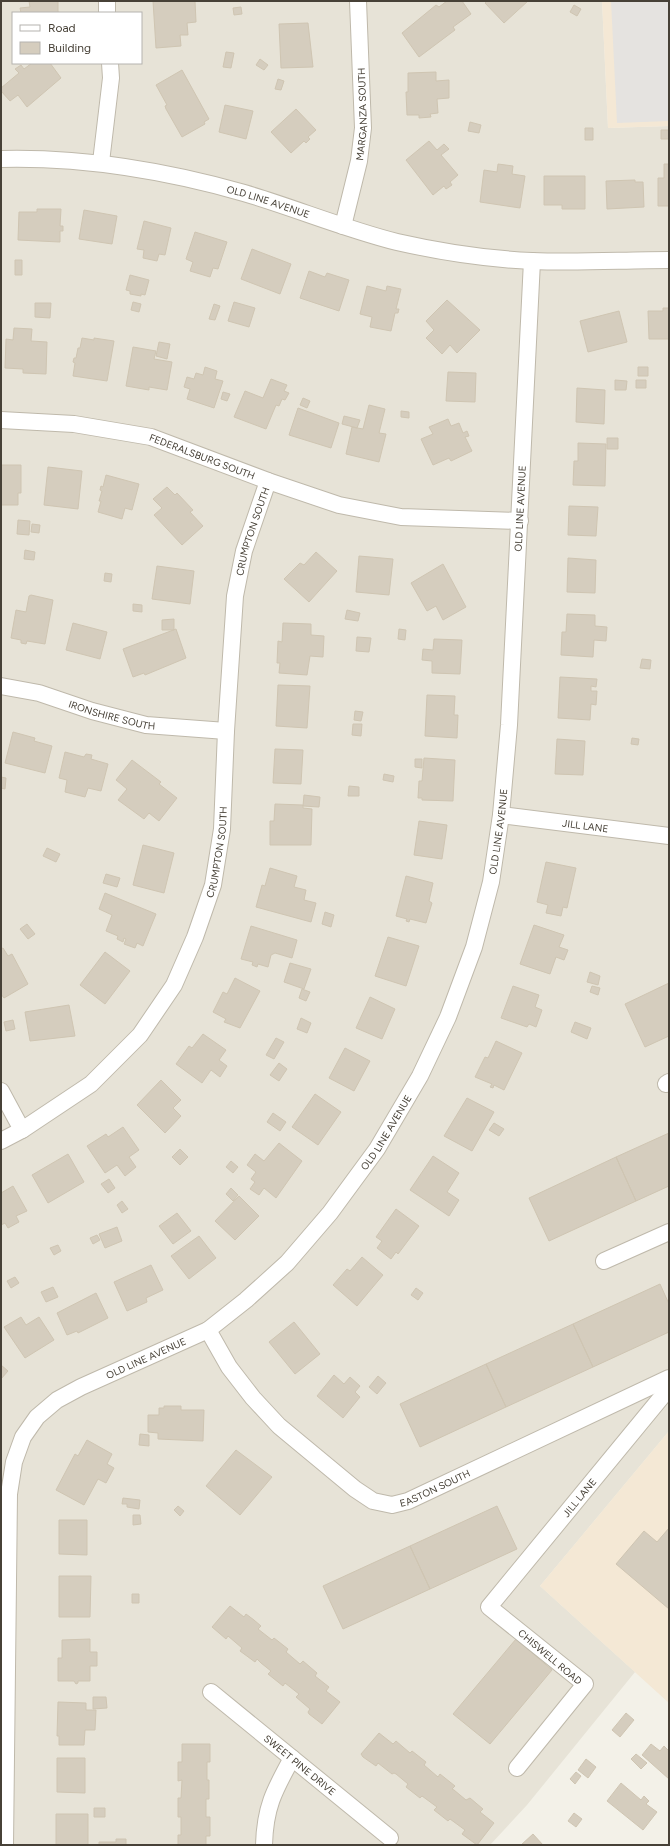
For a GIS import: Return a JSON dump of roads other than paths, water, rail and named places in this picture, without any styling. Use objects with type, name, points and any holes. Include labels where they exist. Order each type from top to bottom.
[{"type":"street","points":[[107,1],[107,12]]},
{"type":"street","name":"MARGANZA SOUTH","points":[[343,226],[359,161],[363,128],[358,1]]},
{"type":"street","points":[[100,162],[111,78],[110,64]]},
{"type":"street","name":"OLD LINE AVENUE","points":[[1,159],[30,158],[100,162],[175,175],[245,193],[396,242],[458,253],[532,261],[669,260]]},
{"type":"street","name":"OLD LINE AVENUE","points":[[5,1845],[5,1535],[14,1462],[23,1437],[37,1417],[57,1400],[81,1387],[208,1330],[246,1300],[287,1263],[330,1213],[377,1149],[420,1076],[448,1017],[474,947],[491,882],[501,815],[509,725],[532,261]]},
{"type":"street","name":"FEDERALSBURG SOUTH","points":[[1,420],[74,424],[151,437],[268,481],[339,505],[401,517],[520,522]]},
{"type":"street","name":"CRUMPTON SOUTH","points":[[1,1141],[22,1130],[91,1084],[140,1035],[174,985],[195,937],[213,885],[222,829],[226,731],[235,596],[244,551],[268,481]]},
{"type":"street","name":"IRONSHIRE SOUTH","points":[[1,686],[39,693],[92,711],[146,725],[226,731]]},
{"type":"street","name":"JILL LANE","points":[[501,815],[669,836]]},
{"type":"street","points":[[1,1091],[22,1130]]},
{"type":"street","points":[[604,1261],[669,1232]]},
{"type":"street","name":"EASTON SOUTH","points":[[208,1330],[229,1367],[252,1398],[279,1426],[355,1489],[373,1500],[392,1505],[408,1501],[669,1378]]},
{"type":"street","name":"JILL LANE","points":[[489,1607],[669,1388]]},
{"type":"street","name":"CHISWELL ROAD","points":[[489,1607],[585,1684],[517,1768]]},
{"type":"street","name":"SWEET PINE DRIVE","points":[[211,1692],[390,1838]]},
{"type":"street","points":[[264,1845],[265,1828],[270,1802],[292,1758]]}]
